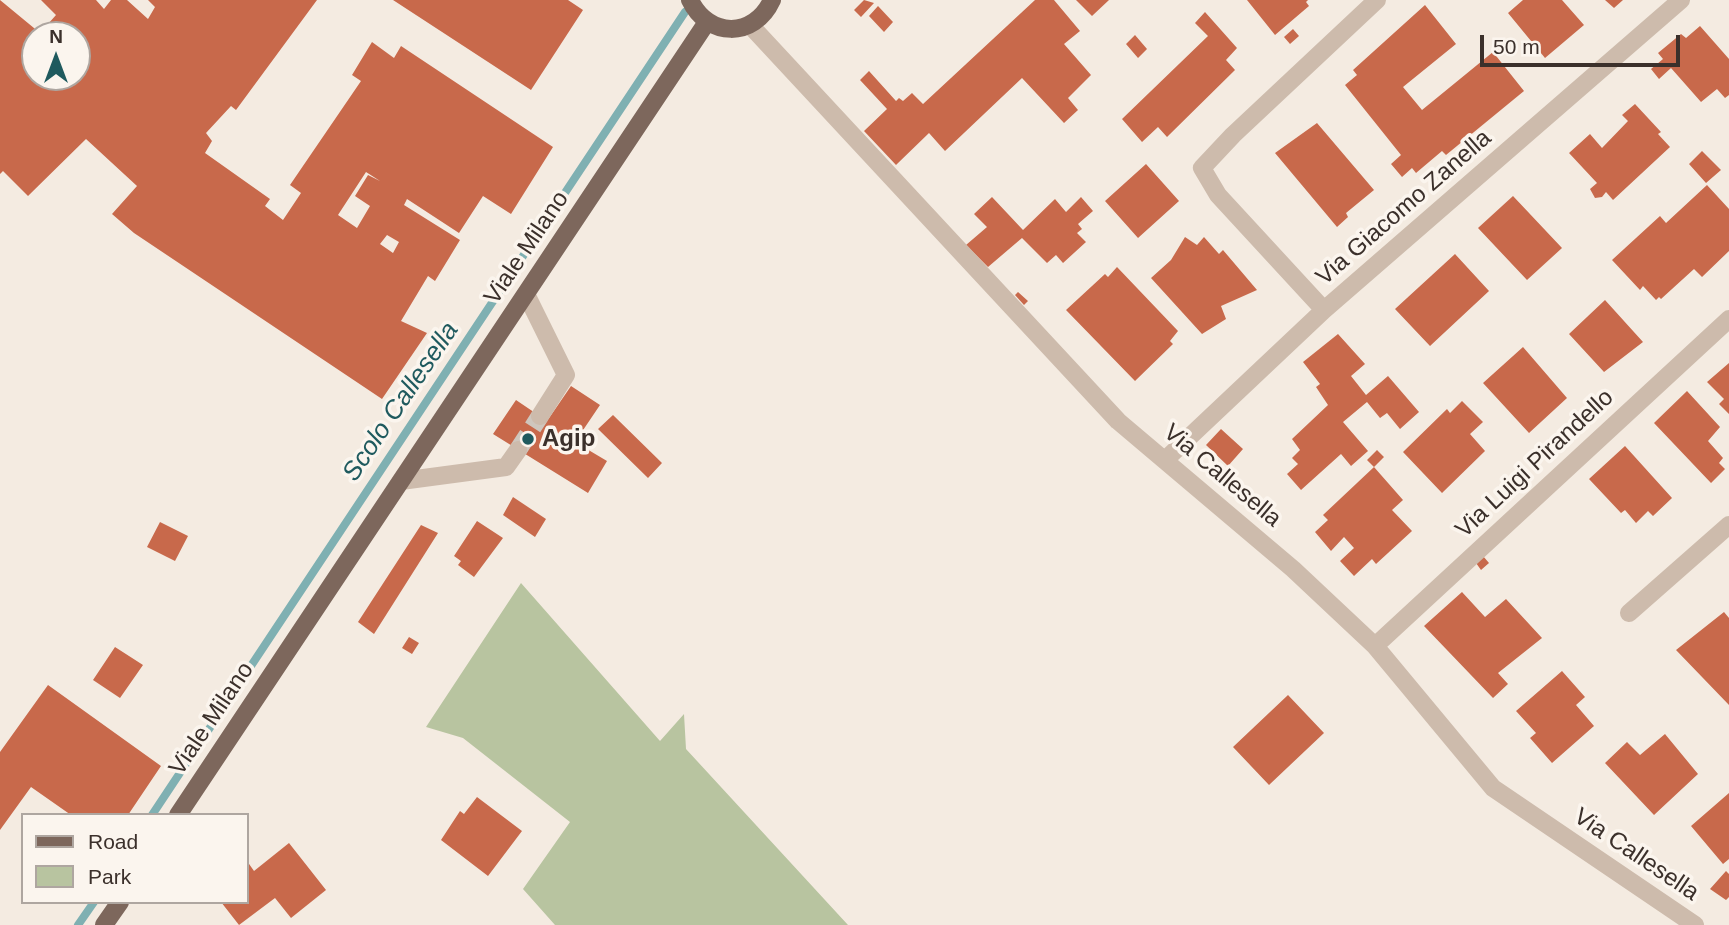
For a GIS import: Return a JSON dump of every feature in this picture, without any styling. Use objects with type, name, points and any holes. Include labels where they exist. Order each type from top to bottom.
[{"type":"main road","points":[[690,0],[697,13],[707,22],[728,30],[750,25],[759,19],[772,0]]},
{"type":"main road","name":"Viale Milano","points":[[179,813],[707,22]]},
{"type":"main road","points":[[104,925],[119,904]]},
{"type":"street","points":[[1324,310],[1218,195],[1202,168],[1233,135],[1377,0]]},
{"type":"street","name":"Via Giacomo Zanella","points":[[1165,460],[1324,310],[1681,0]]},
{"type":"street","name":"Via Callesella","points":[[750,25],[1118,421],[1293,569],[1375,646],[1493,788],[1695,925]]},
{"type":"street","points":[[526,293],[566,375],[540,416]]},
{"type":"street","name":"Via Luigi Pirandello","points":[[1375,646],[1729,319]]},
{"type":"street","points":[[401,481],[506,467],[518,450]]},
{"type":"street","points":[[1629,613],[1729,524]]},
{"type":"green space","points":[[521,583],[660,741],[684,714],[686,749],[848,925],[555,925],[523,889],[570,822],[463,738],[426,727]]},
{"type":"building","points":[[0,0],[25,21],[21,21],[21,91],[91,91],[91,21],[51,21],[56,15],[41,0],[96,0],[104,9],[111,0],[127,0],[148,19],[155,7],[148,0],[317,0],[236,110],[231,106],[206,133],[212,141],[205,153],[270,199],[265,206],[283,220],[301,193],[290,185],[361,81],[352,75],[372,42],[394,58],[401,46],[553,147],[511,214],[483,196],[459,233],[407,199],[404,205],[460,240],[435,281],[428,276],[401,321],[427,333],[382,399],[134,233],[112,214],[137,186],[86,139],[28,196],[3,171],[0,174]],"holes":[[[366,172],[380,181],[368,175],[355,196],[370,206],[357,228],[338,215]],[[387,235],[399,242],[393,253],[380,244]]]},
{"type":"building","points":[[393,0],[568,0],[583,10],[531,90]]},
{"type":"building","points":[[864,0],[874,3],[861,17],[854,10]]},
{"type":"building","points":[[1035,0],[1054,0],[1080,31],[1064,44],[1091,75],[1068,98],[1078,110],[1064,123],[1022,78],[945,151],[929,133],[896,165],[864,131],[887,109],[860,80],[869,71],[896,101],[899,98],[903,101],[912,93],[923,104]]},
{"type":"building","points":[[1076,0],[1109,0],[1092,16]]},
{"type":"building","points":[[1247,0],[1308,0],[1306,2],[1309,6],[1275,35]]},
{"type":"building","points":[[1523,0],[1562,0],[1584,25],[1545,58],[1508,13]]},
{"type":"building","points":[[1605,0],[1623,0],[1614,8]]},
{"type":"building","points":[[1425,5],[1456,44],[1403,87],[1422,110],[1493,52],[1524,91],[1446,155],[1442,151],[1416,173],[1412,168],[1402,177],[1391,164],[1401,155],[1345,85],[1357,75],[1353,70]]},
{"type":"building","points":[[878,6],[893,22],[884,32],[869,16]]},
{"type":"building","points":[[1205,12],[1237,48],[1226,60],[1235,70],[1167,137],[1158,127],[1142,142],[1122,119],[1208,36],[1195,23]]},
{"type":"building","points":[[1700,26],[1729,59],[1729,95],[1725,98],[1717,89],[1701,102],[1671,68],[1659,79],[1651,69],[1663,59],[1658,53],[1681,34],[1686,38]]},
{"type":"building","points":[[1293,29],[1299,36],[1290,44],[1284,37]]},
{"type":"building","points":[[1135,35],[1147,49],[1138,58],[1126,44]]},
{"type":"building","points":[[1635,104],[1661,132],[1658,134],[1670,147],[1613,200],[1606,192],[1602,197],[1595,198],[1590,189],[1597,183],[1569,153],[1590,134],[1602,148],[1628,121],[1622,115]]},
{"type":"building","points":[[1317,123],[1374,190],[1346,213],[1348,217],[1337,227],[1275,153]]},
{"type":"building","points":[[1702,151],[1721,170],[1706,183],[1689,164]]},
{"type":"building","points":[[1146,164],[1179,201],[1138,238],[1105,201]]},
{"type":"building","points":[[1707,185],[1729,209],[1729,251],[1702,277],[1694,269],[1661,299],[1659,297],[1656,300],[1643,286],[1640,290],[1612,260],[1660,216],[1666,223]]},
{"type":"building","points":[[1513,196],[1562,248],[1527,280],[1478,228]]},
{"type":"building","points":[[992,197],[1023,230],[1055,199],[1066,212],[1081,197],[1093,211],[1078,224],[1082,229],[1077,233],[1086,242],[1063,263],[1056,255],[1047,263],[1022,238],[988,267],[966,245],[987,227],[974,214]]},
{"type":"building","points":[[1185,237],[1197,245],[1204,237],[1219,254],[1223,250],[1257,290],[1221,306],[1226,319],[1202,334],[1151,278],[1171,260]]},
{"type":"building","points":[[1455,254],[1489,291],[1430,346],[1395,309]]},
{"type":"building","points":[[1117,267],[1178,331],[1170,341],[1173,344],[1135,381],[1066,310],[1105,274],[1108,277]]},
{"type":"building","points":[[1018,292],[1028,301],[1024,305],[1015,295]]},
{"type":"building","points":[[1605,300],[1643,342],[1604,372],[1569,334]]},
{"type":"building","points":[[1338,334],[1365,364],[1351,376],[1366,395],[1388,376],[1419,412],[1400,429],[1387,413],[1380,418],[1367,402],[1343,422],[1368,451],[1351,466],[1341,454],[1301,490],[1287,474],[1298,464],[1292,458],[1300,450],[1292,439],[1328,405],[1316,387],[1320,384],[1303,362]]},
{"type":"building","points":[[1523,347],[1567,398],[1529,433],[1483,383]]},
{"type":"building","points":[[1729,363],[1729,414],[1719,404],[1724,399],[1707,382]]},
{"type":"building","points":[[571,386],[600,405],[575,442],[607,461],[588,493],[493,434],[516,400],[547,421]]},
{"type":"building","points":[[1687,391],[1720,427],[1708,441],[1723,458],[1719,463],[1725,469],[1711,483],[1654,423]]},
{"type":"building","points":[[1462,401],[1483,422],[1470,434],[1485,451],[1442,493],[1403,452],[1447,409],[1450,413]]},
{"type":"building","points":[[613,415],[662,463],[648,478],[598,429]]},
{"type":"building","points":[[1221,429],[1243,449],[1228,466],[1206,445]]},
{"type":"building","points":[[1625,446],[1672,498],[1653,516],[1648,511],[1636,523],[1625,510],[1621,513],[1589,479]]},
{"type":"building","points":[[1377,450],[1384,457],[1374,467],[1367,460]]},
{"type":"building","points":[[1374,467],[1403,500],[1392,510],[1412,531],[1376,564],[1372,559],[1354,576],[1340,561],[1354,548],[1344,537],[1331,551],[1315,532],[1328,520],[1323,515]]},
{"type":"building","points":[[513,497],[546,519],[535,537],[503,515]]},
{"type":"building","points":[[477,521],[503,538],[474,577],[458,565],[461,561],[454,556]]},
{"type":"building","points":[[160,522],[188,536],[175,561],[147,547]]},
{"type":"building","points":[[421,525],[438,533],[374,634],[358,622]]},
{"type":"building","points":[[1483,556],[1489,563],[1481,570],[1476,563]]},
{"type":"building","points":[[1462,592],[1485,617],[1506,599],[1542,638],[1498,673],[1508,684],[1493,698],[1424,626]]},
{"type":"building","points":[[1724,612],[1729,618],[1729,705],[1676,650]]},
{"type":"building","points":[[409,637],[419,643],[412,654],[402,648]]},
{"type":"building","points":[[115,647],[143,665],[120,698],[93,680]]},
{"type":"building","points":[[1562,671],[1585,697],[1576,705],[1594,726],[1552,763],[1530,738],[1536,733],[1516,711]]},
{"type":"building","points":[[48,685],[161,766],[129,813],[68,813],[31,787],[0,830],[0,752]]},
{"type":"building","points":[[1288,695],[1324,733],[1269,785],[1233,747]]},
{"type":"building","points":[[1665,734],[1698,774],[1654,815],[1605,763],[1627,742],[1640,755]]},
{"type":"building","points":[[1729,793],[1729,859],[1723,864],[1691,826]]},
{"type":"building","points":[[477,797],[522,831],[488,876],[441,840],[460,811],[464,814]]},
{"type":"building","points":[[289,843],[326,890],[291,918],[275,898],[239,925],[223,904],[248,904],[248,862],[254,871]]},
{"type":"building","points":[[1726,871],[1729,874],[1729,897],[1726,900],[1710,889]]},
{"type":"waterway","name":"Scolo Callesella","points":[[153,813],[685,12]]},
{"type":"waterway","name":"Scolo Callesella","points":[[78,925],[93,904]]},
{"type":"tunnel","points":[[518,450],[540,416]]},
{"type":"place","name":"Agip","points":[[528,439]]}]
